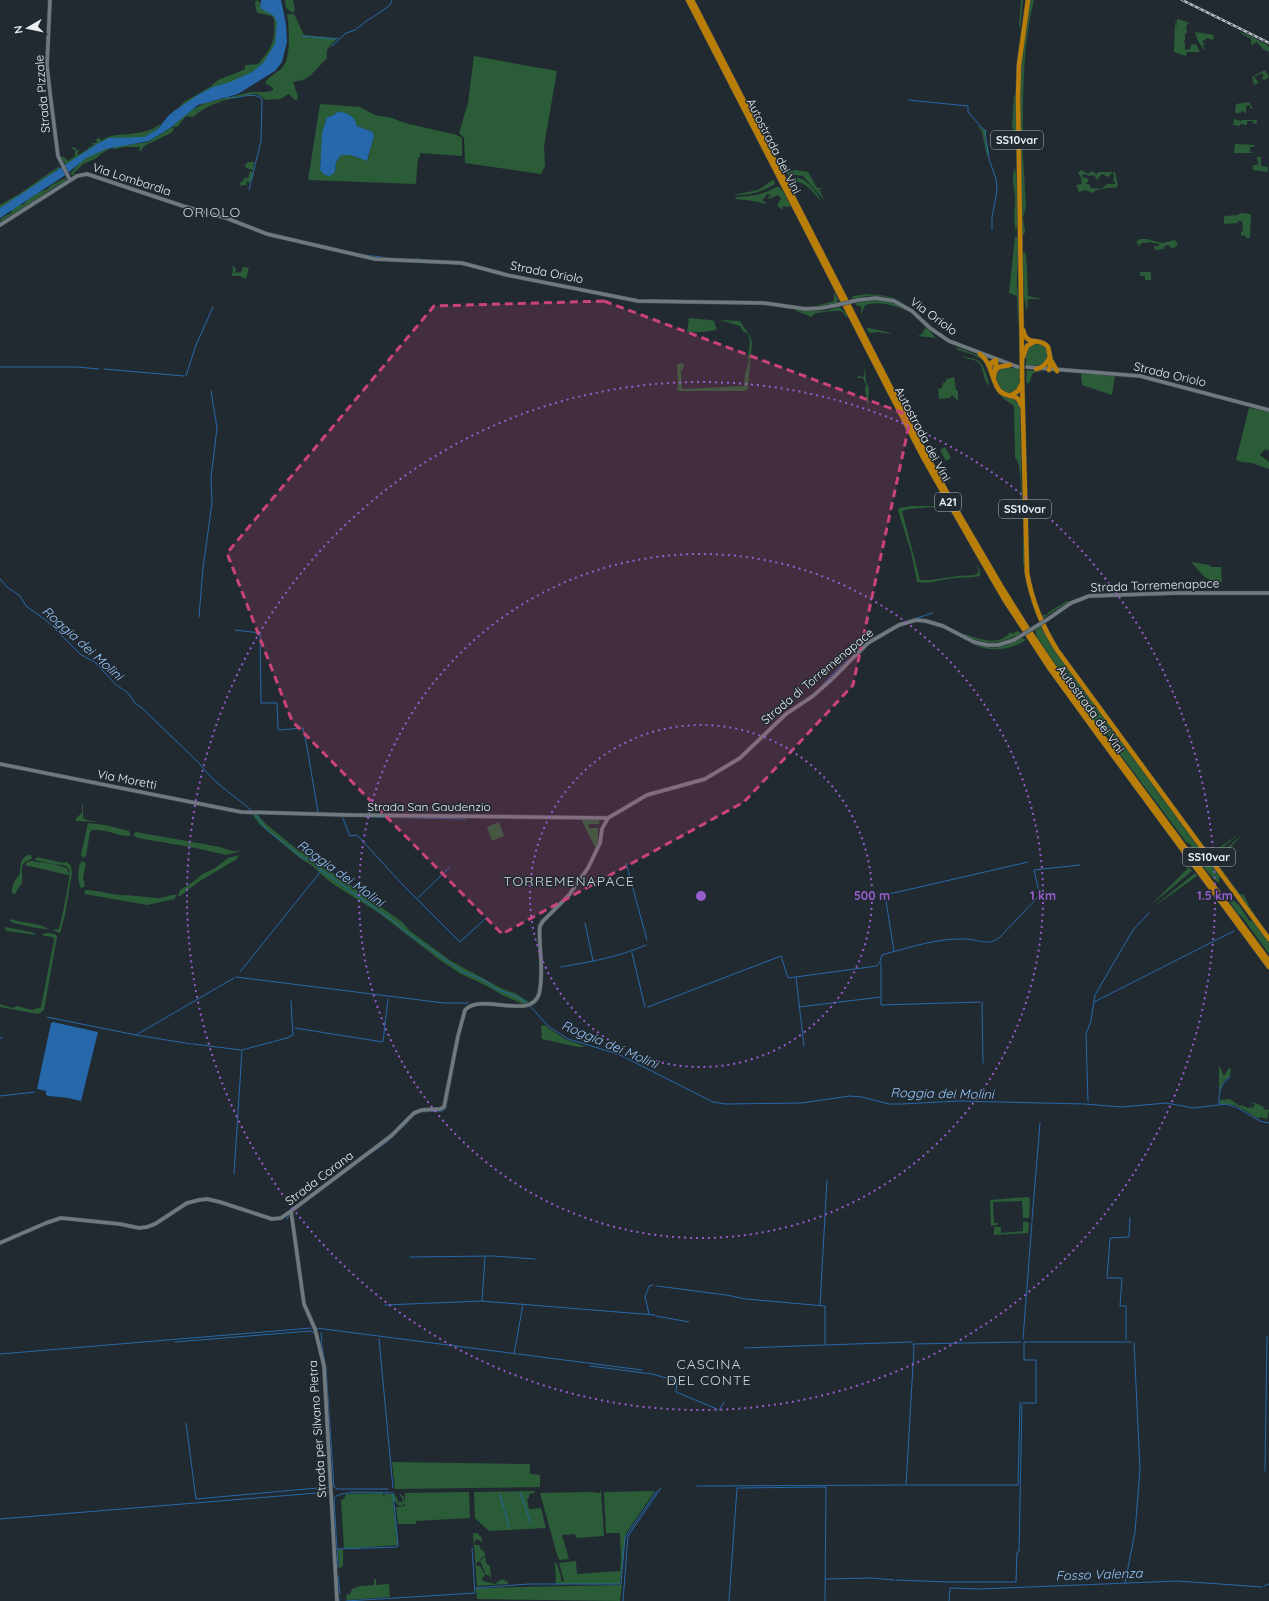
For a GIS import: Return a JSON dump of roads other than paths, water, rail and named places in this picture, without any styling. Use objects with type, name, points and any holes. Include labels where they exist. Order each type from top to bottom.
[{"type":"highway","name":"Autostrada dei Vini","points":[[688,0],[952,511],[994,581],[1050,669],[1085,719],[1269,966]]},
{"type":"highway","name":"Autostrada dei Vini","points":[[692,0],[916,435],[960,516],[1001,586],[1076,699],[1269,961]]},
{"type":"highway","name":"SS10var","points":[[1028,0],[1020,58],[1018,97],[1021,325],[1027,574],[1031,593],[1044,627],[1057,650],[1269,939]]},
{"type":"highway","points":[[1021,325],[1026,338],[1034,342],[1044,343],[1048,347],[1050,353],[1049,370]]},
{"type":"highway","points":[[1022,357],[1027,346],[1034,342]]},
{"type":"highway","points":[[980,354],[993,369]]},
{"type":"highway","points":[[996,360],[993,369],[995,381],[1002,393],[1016,397],[1019,400],[1023,411]]},
{"type":"highway","points":[[1036,368],[1042,367],[1049,362]]},
{"type":"highway","points":[[1049,362],[1057,371]]},
{"type":"highway","points":[[993,369],[1010,365]]},
{"type":"highway","points":[[1010,396],[1018,391],[1022,377]]},
{"type":"street","name":"Strada Pizzale","points":[[50,0],[48,78],[58,156],[60,163],[70,180]]},
{"type":"street","name":"Via Lombardia","points":[[0,224],[70,180],[83,174],[93,175],[184,206],[226,218],[256,231]]},
{"type":"street","name":"Strada Oriolo","points":[[256,231],[375,259],[462,263],[508,275],[575,287],[630,300],[764,303],[806,309],[837,305]]},
{"type":"street","name":"Via Oriolo","points":[[837,305],[866,298],[880,298],[901,304],[912,311],[943,338],[980,354],[1018,367]]},
{"type":"street","points":[[1027,367],[1057,371]]},
{"type":"street","name":"Strada Oriolo","points":[[1057,371],[1130,375],[1151,378],[1269,410]]},
{"type":"street","name":"Strada Torremenapace","points":[[1048,619],[1071,603],[1089,596],[1177,593],[1269,593]]},
{"type":"street","name":"Strada di Torremenapace","points":[[608,818],[647,795],[705,778],[740,758],[786,714],[813,696],[831,680],[868,642],[899,625],[916,620],[930,622],[943,626],[974,642],[987,645],[998,645],[1014,640],[1048,619]]},
{"type":"street","name":"Via Moretti","points":[[0,764],[208,806],[250,812]]},
{"type":"street","name":"Strada San Gaudenzio","points":[[250,812],[348,816],[608,818]]},
{"type":"street","name":"Strada Corana","points":[[0,1243],[61,1218],[120,1224],[139,1228],[147,1227],[155,1224],[187,1203],[198,1200],[220,1202],[272,1219],[281,1218],[392,1136],[414,1113],[422,1110],[440,1109],[444,1107],[463,1014],[468,1007],[482,1004],[530,1005],[535,1001],[539,994],[541,969],[540,926],[543,921],[569,895],[588,868],[600,843],[602,829],[608,818]]},
{"type":"street","name":"Strada per Silvano Pietra","points":[[291,1211],[304,1304],[315,1329],[324,1366],[337,1601]]},
{"type":"water","points":[[261,0],[281,0],[286,24],[287,42],[282,62],[275,71],[238,94],[198,105],[170,128],[149,141],[106,149],[86,158],[64,176],[0,218],[0,208],[97,144],[109,138],[144,137],[158,129],[168,116],[198,95],[213,87],[230,82],[252,72],[263,63],[275,44],[277,23],[274,16],[260,8]]},
{"type":"water","points":[[338,112],[350,115],[357,126],[373,132],[374,136],[367,161],[351,155],[341,155],[336,162],[335,172],[330,176],[325,175],[320,170],[322,133],[327,117]]},
{"type":"water","points":[[53,1022],[98,1032],[81,1101],[49,1096],[46,1095],[46,1091],[37,1089],[51,1023]]},
{"type":"waterway","points":[[332,46],[346,33],[355,30],[390,5],[392,0]]},
{"type":"waterway","points":[[302,36],[338,38]]},
{"type":"waterway","points":[[225,97],[234,98],[254,95],[262,99],[261,141],[249,190]]},
{"type":"waterway","points":[[908,100],[968,106],[968,112],[985,131],[989,159],[996,179],[997,190],[992,217],[992,230]]},
{"type":"waterway","points":[[364,255],[389,258]]},
{"type":"waterway","points":[[414,259],[420,259]]},
{"type":"waterway","points":[[186,376],[196,345],[213,307]]},
{"type":"waterway","points":[[0,367],[77,367],[99,369]]},
{"type":"waterway","points":[[104,369],[184,376]]},
{"type":"waterway","points":[[199,617],[203,568],[212,503],[211,478],[217,428],[211,391]]},
{"type":"waterway","name":"Roggia dei Molini","points":[[0,579],[7,587],[20,596],[26,606],[47,621],[80,654],[96,663],[115,684],[128,693],[135,703],[200,764],[210,776],[251,810]]},
{"type":"waterway","points":[[901,623],[933,613]]},
{"type":"waterway","points":[[868,641],[889,629]]},
{"type":"waterway","points":[[235,630],[260,633],[261,703],[277,703],[279,730],[303,728],[318,812]]},
{"type":"waterway","points":[[858,650],[864,645]]},
{"type":"waterway","points":[[844,663],[849,659]]},
{"type":"waterway","points":[[812,695],[842,665]]},
{"type":"waterway","name":"Roggia dei Molini","points":[[255,814],[267,830],[303,858],[313,861],[321,870],[463,972],[484,980],[496,989],[513,995],[527,1003]]},
{"type":"waterway","points":[[342,816],[350,836],[357,835],[402,884],[460,942],[486,918]]},
{"type":"waterway","points":[[366,817],[417,818]]},
{"type":"waterway","points":[[419,818],[466,819]]},
{"type":"waterway","points":[[894,951],[885,895],[1028,862]]},
{"type":"waterway","points":[[626,863],[647,940]]},
{"type":"waterway","points":[[1040,896],[1034,870],[1080,865]]},
{"type":"waterway","points":[[418,898],[450,867]]},
{"type":"waterway","points":[[240,972],[321,871]]},
{"type":"waterway","points":[[648,1007],[781,956],[788,978],[877,966],[882,955],[935,941],[970,939],[983,942],[992,942],[1000,937],[1038,897]]},
{"type":"waterway","points":[[1088,1101],[1086,1034],[1091,1021],[1095,995],[1133,930],[1149,913]]},
{"type":"waterway","points":[[585,923],[593,961]]},
{"type":"waterway","points":[[1094,1002],[1234,931]]},
{"type":"waterway","points":[[561,967],[615,956],[646,945]]},
{"type":"waterway","points":[[632,953],[645,1007]]},
{"type":"waterway","points":[[881,963],[881,996]]},
{"type":"waterway","points":[[236,977],[444,1003],[468,1003]]},
{"type":"waterway","points":[[796,977],[804,1046]]},
{"type":"waterway","points":[[136,1035],[234,978]]},
{"type":"waterway","points":[[799,1007],[881,997],[881,1005],[980,1002]]},
{"type":"waterway","points":[[295,1028],[383,1042],[388,999]]},
{"type":"waterway","points":[[234,1174],[242,1050],[293,1035],[291,1001]]},
{"type":"waterway","points":[[982,1002],[983,1063]]},
{"type":"waterway","name":"Roggia dei Molini","points":[[529,1005],[548,1026],[568,1039],[618,1054],[713,1102],[725,1104],[801,1103],[850,1096],[862,1097],[889,1104],[959,1101],[1084,1104],[1122,1107],[1166,1103],[1194,1108],[1226,1104],[1236,1107],[1260,1121],[1269,1123]]},
{"type":"waterway","points":[[47,1017],[136,1035],[191,1044]]},
{"type":"waterway","points":[[193,1044],[241,1050]]},
{"type":"waterway","points":[[414,1115],[421,1112],[443,1111],[446,1107],[452,1075]]},
{"type":"waterway","points":[[1219,1104],[1221,1089],[1224,1082],[1230,1077]]},
{"type":"waterway","points":[[0,1096],[35,1092]]},
{"type":"waterway","points":[[373,1152],[387,1142],[408,1122]]},
{"type":"waterway","points":[[1032,1220],[1040,1123]]},
{"type":"waterway","points":[[820,1305],[827,1180]]},
{"type":"waterway","points":[[287,1219],[289,1215]]},
{"type":"waterway","points":[[1126,1340],[1126,1306],[1120,1306],[1122,1278],[1107,1278],[1110,1238],[1129,1237],[1130,1218]]},
{"type":"waterway","points":[[1023,1339],[1032,1222]]},
{"type":"waterway","points":[[296,1235],[300,1264]]},
{"type":"waterway","points":[[410,1257],[493,1256],[535,1259]]},
{"type":"waterway","points":[[482,1301],[485,1257]]},
{"type":"waterway","points":[[649,1314],[645,1297],[649,1286],[653,1285]]},
{"type":"waterway","points":[[657,1286],[746,1299],[825,1306],[825,1345],[745,1348]]},
{"type":"waterway","points":[[385,1305],[481,1301],[655,1315]]},
{"type":"waterway","points":[[514,1354],[523,1304]]},
{"type":"waterway","points":[[656,1316],[689,1322]]},
{"type":"waterway","points":[[0,1354],[311,1328]]},
{"type":"waterway","points":[[316,1328],[642,1370]]},
{"type":"waterway","points":[[175,1342],[310,1331],[314,1333]]},
{"type":"waterway","points":[[321,1333],[326,1368],[334,1487],[337,1489],[388,1489]]},
{"type":"waterway","points":[[1265,1471],[1267,1336]]},
{"type":"waterway","points":[[379,1339],[393,1488]]},
{"type":"waterway","points":[[826,1345],[912,1342]]},
{"type":"waterway","points":[[697,1486],[906,1485],[913,1344],[1021,1342]]},
{"type":"waterway","points":[[1022,1403],[1036,1403],[1036,1360],[1024,1360],[1024,1342],[1131,1342]]},
{"type":"waterway","points":[[1125,1583],[1135,1532],[1140,1469],[1134,1343]]},
{"type":"waterway","points":[[590,1366],[652,1374],[677,1381],[676,1392],[717,1409]]},
{"type":"waterway","points":[[719,1410],[724,1402]]},
{"type":"waterway","points":[[906,1485],[1018,1485],[1020,1402]]},
{"type":"waterway","points":[[896,1580],[1016,1582],[1017,1552],[1019,1552],[1022,1405]]},
{"type":"waterway","points":[[186,1423],[196,1499],[329,1487]]},
{"type":"waterway","points":[[729,1601],[737,1488],[826,1487],[825,1601]]},
{"type":"waterway","points":[[623,1601],[628,1536],[661,1488]]},
{"type":"waterway","points":[[475,1588],[529,1584],[621,1584],[625,1537],[657,1491]]},
{"type":"waterway","points":[[0,1519],[329,1492]]},
{"type":"waterway","points":[[337,1549],[397,1547],[393,1493],[353,1492],[338,1495],[334,1498],[338,1568]]},
{"type":"waterway","points":[[520,1493],[522,1497]]},
{"type":"waterway","points":[[500,1494],[504,1509]]},
{"type":"waterway","points":[[522,1498],[526,1508]]},
{"type":"waterway","points":[[526,1509],[531,1523]]},
{"type":"waterway","points":[[505,1511],[509,1527]]},
{"type":"waterway","points":[[346,1601],[475,1593],[472,1548]]},
{"type":"waterway","points":[[338,1575],[340,1594]]},
{"type":"waterway","points":[[826,1579],[871,1578],[894,1580]]},
{"type":"waterway","name":"Fosso Valenza","points":[[949,1601],[950,1588],[980,1589],[1177,1581],[1262,1587]]},
{"type":"waterway","name":"Fosso Valenza","points":[[1264,1586],[1269,1584]]},
{"type":"railway","points":[[1182,0],[1269,43]]},
{"type":"district","name":"ORIOLO","points":[[212,212]]},
{"type":"district","name":"TORREMENAPACE","points":[[569,881]]},
{"type":"district","name":"CASCINA DEL CONTE","points":[[709,1372]]}]
